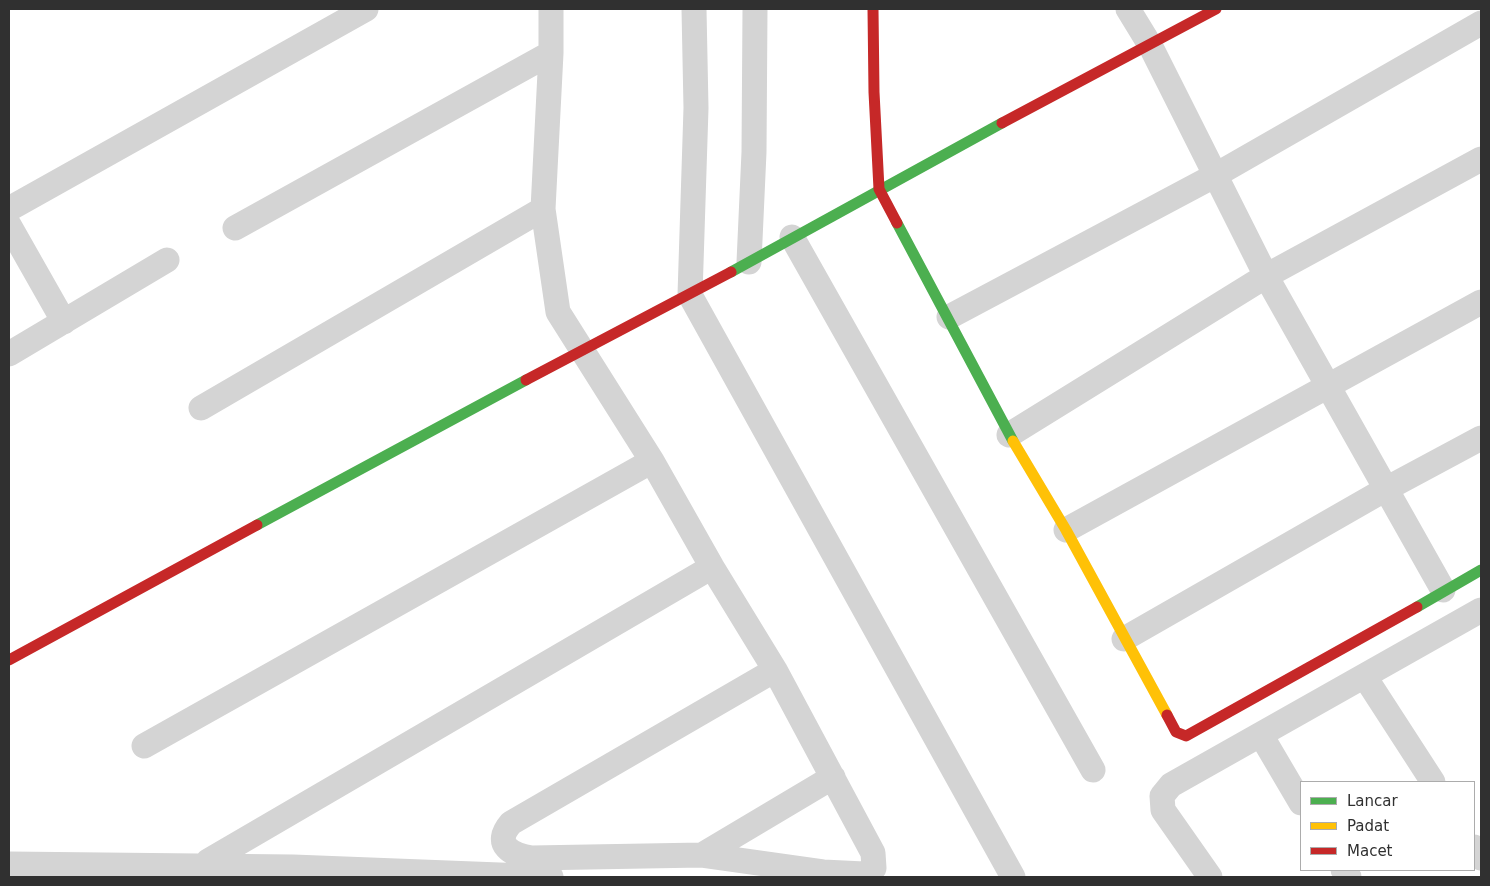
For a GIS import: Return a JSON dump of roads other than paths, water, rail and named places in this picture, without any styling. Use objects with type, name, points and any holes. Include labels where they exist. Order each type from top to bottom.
[{"type":"street","points":[[9,209],[366,9]]},
{"type":"street","points":[[551,9],[551,53],[543,209],[558,312],[652,461],[712,567],[775,670],[873,853],[874,868],[864,874],[822,872],[702,855],[532,858],[514,854],[506,848],[505,830],[511,823],[775,670]]},
{"type":"street","points":[[694,9],[696,108],[690,295],[1013,877]]},
{"type":"street","points":[[749,262],[754,152],[755,9]]},
{"type":"street","points":[[1128,9],[1150,45],[1214,176],[1266,276],[1443,590]]},
{"type":"street","points":[[9,660],[583,350],[690,295],[879,189],[1216,9]]},
{"type":"street","points":[[875,10],[874,92],[879,189],[949,317],[1009,435],[1066,530],[1176,732],[1186,736],[1481,570]]},
{"type":"street","points":[[949,317],[1214,176],[1481,23]]},
{"type":"street","points":[[235,228],[551,53]]},
{"type":"street","points":[[1009,435],[1266,276],[1481,159]]},
{"type":"street","points":[[202,408],[543,209]]},
{"type":"street","points":[[9,225],[64,322]]},
{"type":"street","points":[[792,237],[1093,770]]},
{"type":"street","points":[[9,354],[166,260]]},
{"type":"street","points":[[1066,530],[1328,384],[1481,302]]},
{"type":"street","points":[[1124,639],[1386,489],[1481,438]]},
{"type":"street","points":[[144,746],[652,461]]},
{"type":"street","points":[[208,861],[712,567]]},
{"type":"street","points":[[1210,877],[1163,810],[1162,796],[1171,785],[1481,610]]},
{"type":"street","points":[[1365,677],[1432,781]]},
{"type":"street","points":[[1261,735],[1300,800]]},
{"type":"street","points":[[702,855],[833,777]]},
{"type":"street","points":[[9,864],[293,867],[551,877]]}]
